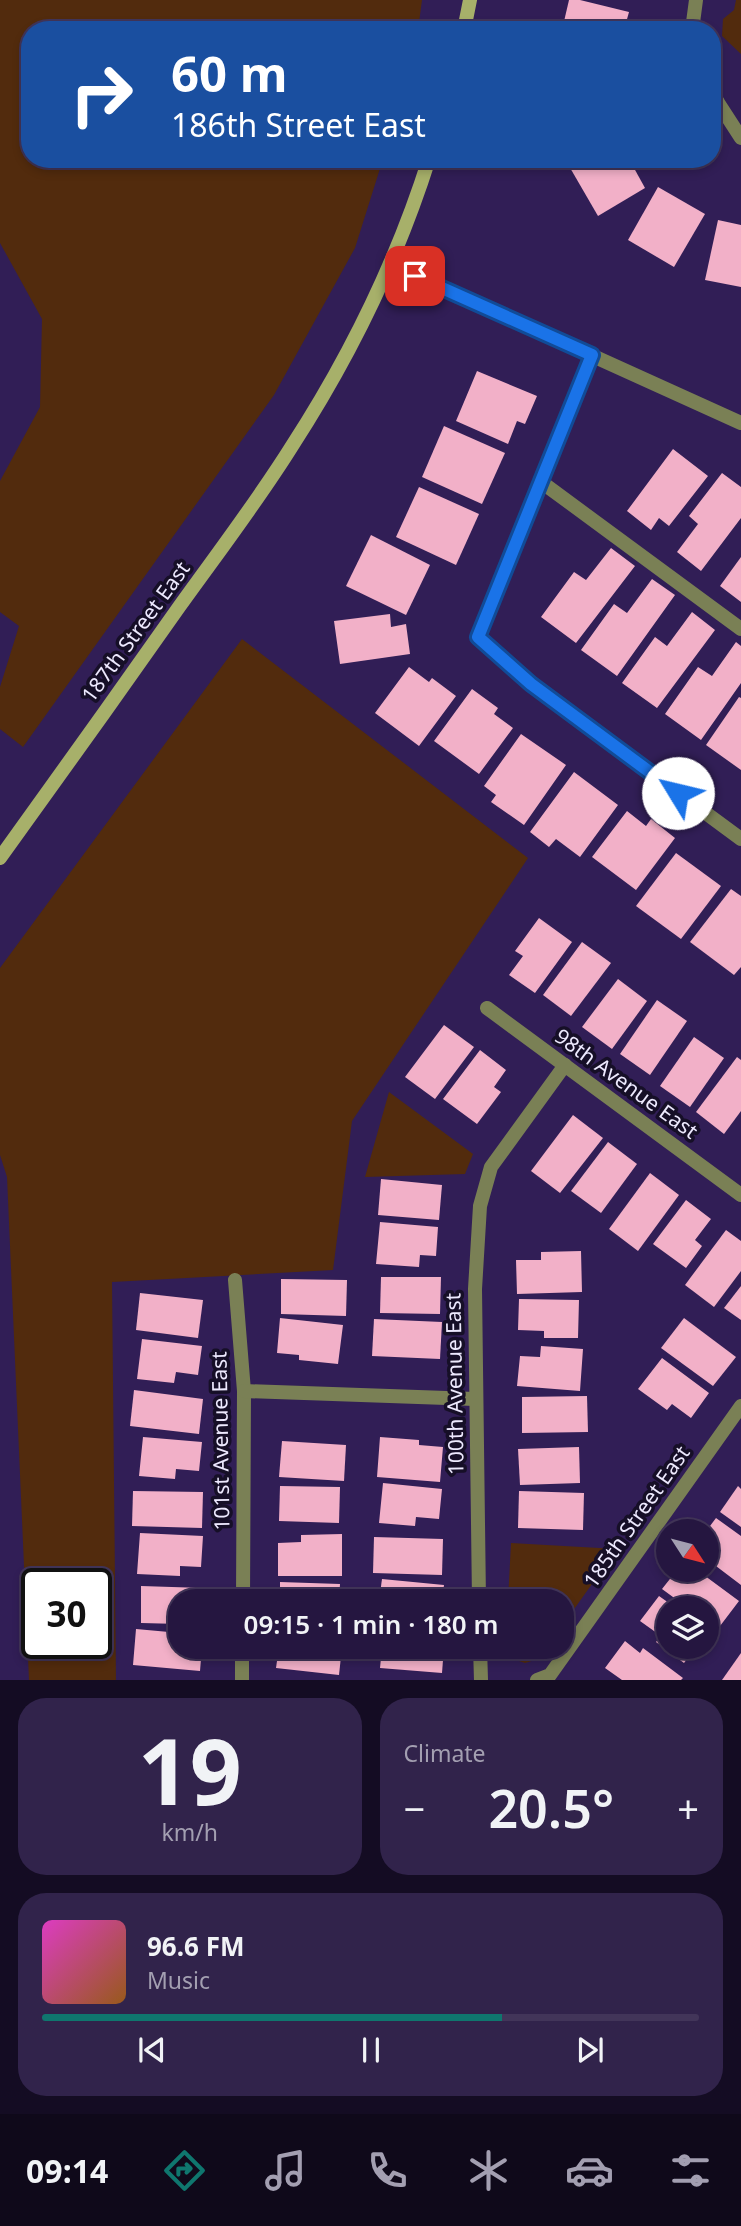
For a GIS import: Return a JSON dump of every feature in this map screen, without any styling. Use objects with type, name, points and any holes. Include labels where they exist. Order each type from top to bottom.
[{"type":"street","points":[[466,21],[470,0]]},
{"type":"street","points":[[693,21],[696,0]]},
{"type":"street","points":[[721,105],[741,138]]},
{"type":"street","name":"187th Street East","points":[[0,858],[245,516],[303,428],[390,264],[426,168]]},
{"type":"street","points":[[390,264],[741,423]]},
{"type":"street","points":[[592,355],[478,637],[531,684],[741,839]]},
{"type":"street","points":[[540,481],[741,629]]},
{"type":"street","name":"98th Avenue East","points":[[486,1008],[741,1195]]},
{"type":"street","name":"100th Avenue East","points":[[479,1589],[475,1289],[480,1206],[491,1167],[565,1065]]},
{"type":"street","name":"101st Avenue East","points":[[235,1280],[244,1391],[243,1589]]},
{"type":"street","points":[[244,1391],[475,1399]]},
{"type":"street","name":"185th Street East","points":[[537,1680],[550,1675],[741,1406]]},
{"type":"street","points":[[242,1659],[242,1680]]},
{"type":"street","points":[[480,1659],[481,1680]]},
{"type":"shaded area","points":[[0,0],[422,0],[419,21],[21,21],[21,168],[380,168],[355,248],[274,395],[23,747],[0,729],[0,687],[19,626],[0,612],[0,481],[40,407],[42,319],[0,243]]},
{"type":"shaded area","points":[[736,0],[741,0],[741,54],[722,36],[723,19],[734,10]]},
{"type":"shaded area","points":[[242,639],[528,858],[352,1121],[333,1270],[112,1282],[116,1680],[29,1680],[28,1659],[112,1659],[112,1568],[24,1568],[7,1177],[0,1155],[0,968]]},
{"type":"shaded area","points":[[389,1092],[473,1154],[465,1174],[365,1177]]},
{"type":"shaded area","points":[[511,1543],[617,1549],[574,1609],[574,1589],[509,1589]]},
{"type":"shaded area","points":[[513,1659],[538,1659],[525,1663]]},
{"type":"building","points":[[569,0],[580,0],[629,12],[626,21],[564,21]]},
{"type":"building","points":[[570,168],[634,168],[645,188],[598,216]]},
{"type":"building","points":[[658,187],[705,214],[674,267],[628,240]]},
{"type":"building","points":[[718,220],[741,225],[741,287],[705,280]]},
{"type":"building","points":[[477,371],[537,396],[525,424],[517,421],[508,444],[456,421]]},
{"type":"building","points":[[444,426],[505,453],[482,504],[422,477]]},
{"type":"building","points":[[673,449],[708,476],[669,526],[659,518],[651,530],[627,511]]},
{"type":"building","points":[[722,473],[741,487],[741,518],[701,571],[677,552],[698,524],[689,516]]},
{"type":"building","points":[[419,487],[479,514],[456,565],[396,537]]},
{"type":"building","points":[[371,535],[430,565],[406,615],[346,586]]},
{"type":"building","points":[[611,548],[635,566],[576,643],[541,617],[574,572],[586,580]]},
{"type":"building","points":[[741,557],[741,602],[720,586]]},
{"type":"building","points":[[652,579],[675,595],[617,676],[581,650],[614,604],[627,613]]},
{"type":"building","points":[[692,612],[715,630],[657,708],[622,683],[655,637],[667,646]]},
{"type":"building","points":[[390,614],[391,627],[406,624],[410,654],[340,664],[334,621]]},
{"type":"building","points":[[736,642],[741,646],[741,683],[701,740],[665,714],[698,667],[712,676]]},
{"type":"building","points":[[409,667],[429,682],[432,678],[456,696],[419,746],[375,713]]},
{"type":"building","points":[[472,689],[498,708],[494,714],[513,728],[479,774],[434,741]]},
{"type":"building","points":[[739,697],[741,698],[741,770],[706,745]]},
{"type":"building","points":[[521,734],[566,765],[524,825],[491,802],[496,795],[484,786]]},
{"type":"building","points":[[574,772],[618,805],[580,857],[556,839],[549,847],[530,832]]},
{"type":"building","points":[[627,811],[646,826],[651,819],[675,838],[636,890],[592,857]]},
{"type":"building","points":[[676,853],[721,886],[681,939],[636,906]]},
{"type":"building","points":[[731,889],[741,896],[741,967],[734,975],[690,942]]},
{"type":"building","points":[[539,918],[572,942],[535,993],[509,975],[523,956],[515,951]]},
{"type":"building","points":[[582,942],[611,963],[571,1016],[543,995]]},
{"type":"building","points":[[618,979],[647,1001],[612,1049],[582,1027]]},
{"type":"building","points":[[657,1000],[687,1021],[650,1075],[620,1054]]},
{"type":"building","points":[[444,1025],[474,1047],[435,1099],[405,1077]]},
{"type":"building","points":[[694,1037],[724,1058],[690,1107],[660,1086]]},
{"type":"building","points":[[480,1050],[506,1070],[494,1087],[501,1092],[477,1124],[443,1099]]},
{"type":"building","points":[[737,1057],[741,1060],[741,1111],[724,1134],[696,1112]]},
{"type":"building","points":[[573,1115],[603,1138],[560,1193],[531,1171]]},
{"type":"building","points":[[608,1142],[637,1164],[601,1213],[571,1191]]},
{"type":"building","points":[[650,1173],[679,1195],[638,1251],[609,1229]]},
{"type":"building","points":[[381,1179],[442,1185],[439,1220],[378,1215]]},
{"type":"building","points":[[686,1200],[711,1219],[695,1240],[702,1246],[686,1268],[653,1244]]},
{"type":"building","points":[[380,1222],[438,1227],[436,1256],[420,1255],[419,1267],[376,1264]]},
{"type":"building","points":[[726,1230],[741,1241],[741,1271],[714,1307],[685,1285]]},
{"type":"building","points":[[581,1251],[582,1292],[517,1294],[516,1260],[541,1260],[541,1252]]},
{"type":"building","points":[[381,1277],[441,1277],[440,1314],[380,1313]]},
{"type":"building","points":[[281,1279],[347,1280],[346,1316],[281,1314]]},
{"type":"building","points":[[741,1286],[741,1320],[724,1308]]},
{"type":"building","points":[[140,1293],[203,1300],[198,1338],[136,1330]]},
{"type":"building","points":[[519,1299],[579,1300],[578,1338],[544,1338],[544,1331],[518,1330]]},
{"type":"building","points":[[280,1318],[343,1325],[338,1364],[299,1360],[299,1355],[277,1353]]},
{"type":"building","points":[[684,1318],[736,1357],[713,1386],[661,1348]]},
{"type":"building","points":[[374,1319],[442,1322],[440,1359],[372,1356]]},
{"type":"building","points":[[142,1339],[202,1346],[198,1375],[176,1372],[174,1383],[137,1379]]},
{"type":"building","points":[[541,1346],[583,1349],[580,1391],[517,1386],[520,1356],[540,1357]]},
{"type":"building","points":[[662,1358],[709,1393],[691,1418],[672,1404],[667,1410],[638,1389]]},
{"type":"building","points":[[134,1390],[203,1399],[199,1434],[130,1426]]},
{"type":"building","points":[[587,1396],[588,1432],[522,1433],[522,1397]]},
{"type":"building","points":[[143,1437],[202,1442],[199,1471],[176,1469],[175,1479],[139,1476]]},
{"type":"building","points":[[380,1437],[419,1440],[419,1445],[443,1447],[440,1482],[377,1477]]},
{"type":"building","points":[[282,1441],[346,1445],[344,1481],[279,1477]]},
{"type":"building","points":[[579,1447],[580,1483],[520,1485],[518,1449]]},
{"type":"building","points":[[383,1483],[442,1489],[439,1519],[416,1517],[415,1526],[379,1523]]},
{"type":"building","points":[[280,1486],[340,1487],[339,1523],[279,1521]]},
{"type":"building","points":[[738,1486],[741,1489],[741,1527],[720,1512]]},
{"type":"building","points":[[133,1491],[203,1492],[202,1528],[132,1526]]},
{"type":"building","points":[[519,1491],[584,1493],[583,1530],[518,1528]]},
{"type":"building","points":[[719,1520],[741,1536],[741,1585],[719,1568]]},
{"type":"building","points":[[140,1533],[203,1536],[201,1567],[180,1566],[180,1576],[137,1574]]},
{"type":"building","points":[[342,1534],[342,1576],[278,1576],[278,1543],[301,1542],[301,1535]]},
{"type":"building","points":[[374,1537],[443,1539],[442,1575],[373,1573]]},
{"type":"building","points":[[382,1579],[444,1585],[444,1589],[381,1589]]},
{"type":"building","points":[[280,1582],[340,1584],[340,1589],[280,1589]]},
{"type":"building","points":[[668,1582],[713,1582],[739,1601],[719,1627],[719,1596],[672,1596],[662,1589]]},
{"type":"building","points":[[141,1586],[203,1588],[168,1589],[168,1624],[141,1623]]},
{"type":"building","points":[[656,1600],[656,1632],[640,1621]]},
{"type":"building","points":[[136,1629],[168,1632],[168,1659],[201,1659],[200,1671],[133,1665]]},
{"type":"building","points":[[625,1641],[640,1653],[643,1648],[683,1678],[622,1680],[605,1668]]},
{"type":"building","points":[[741,1653],[741,1680],[722,1680]]},
{"type":"building","points":[[277,1659],[341,1659],[339,1675],[276,1668]]},
{"type":"building","points":[[381,1659],[443,1659],[442,1673],[380,1668]]},
{"type":"route","points":[[415,276],[592,355],[478,637],[531,684],[678,793]]}]
